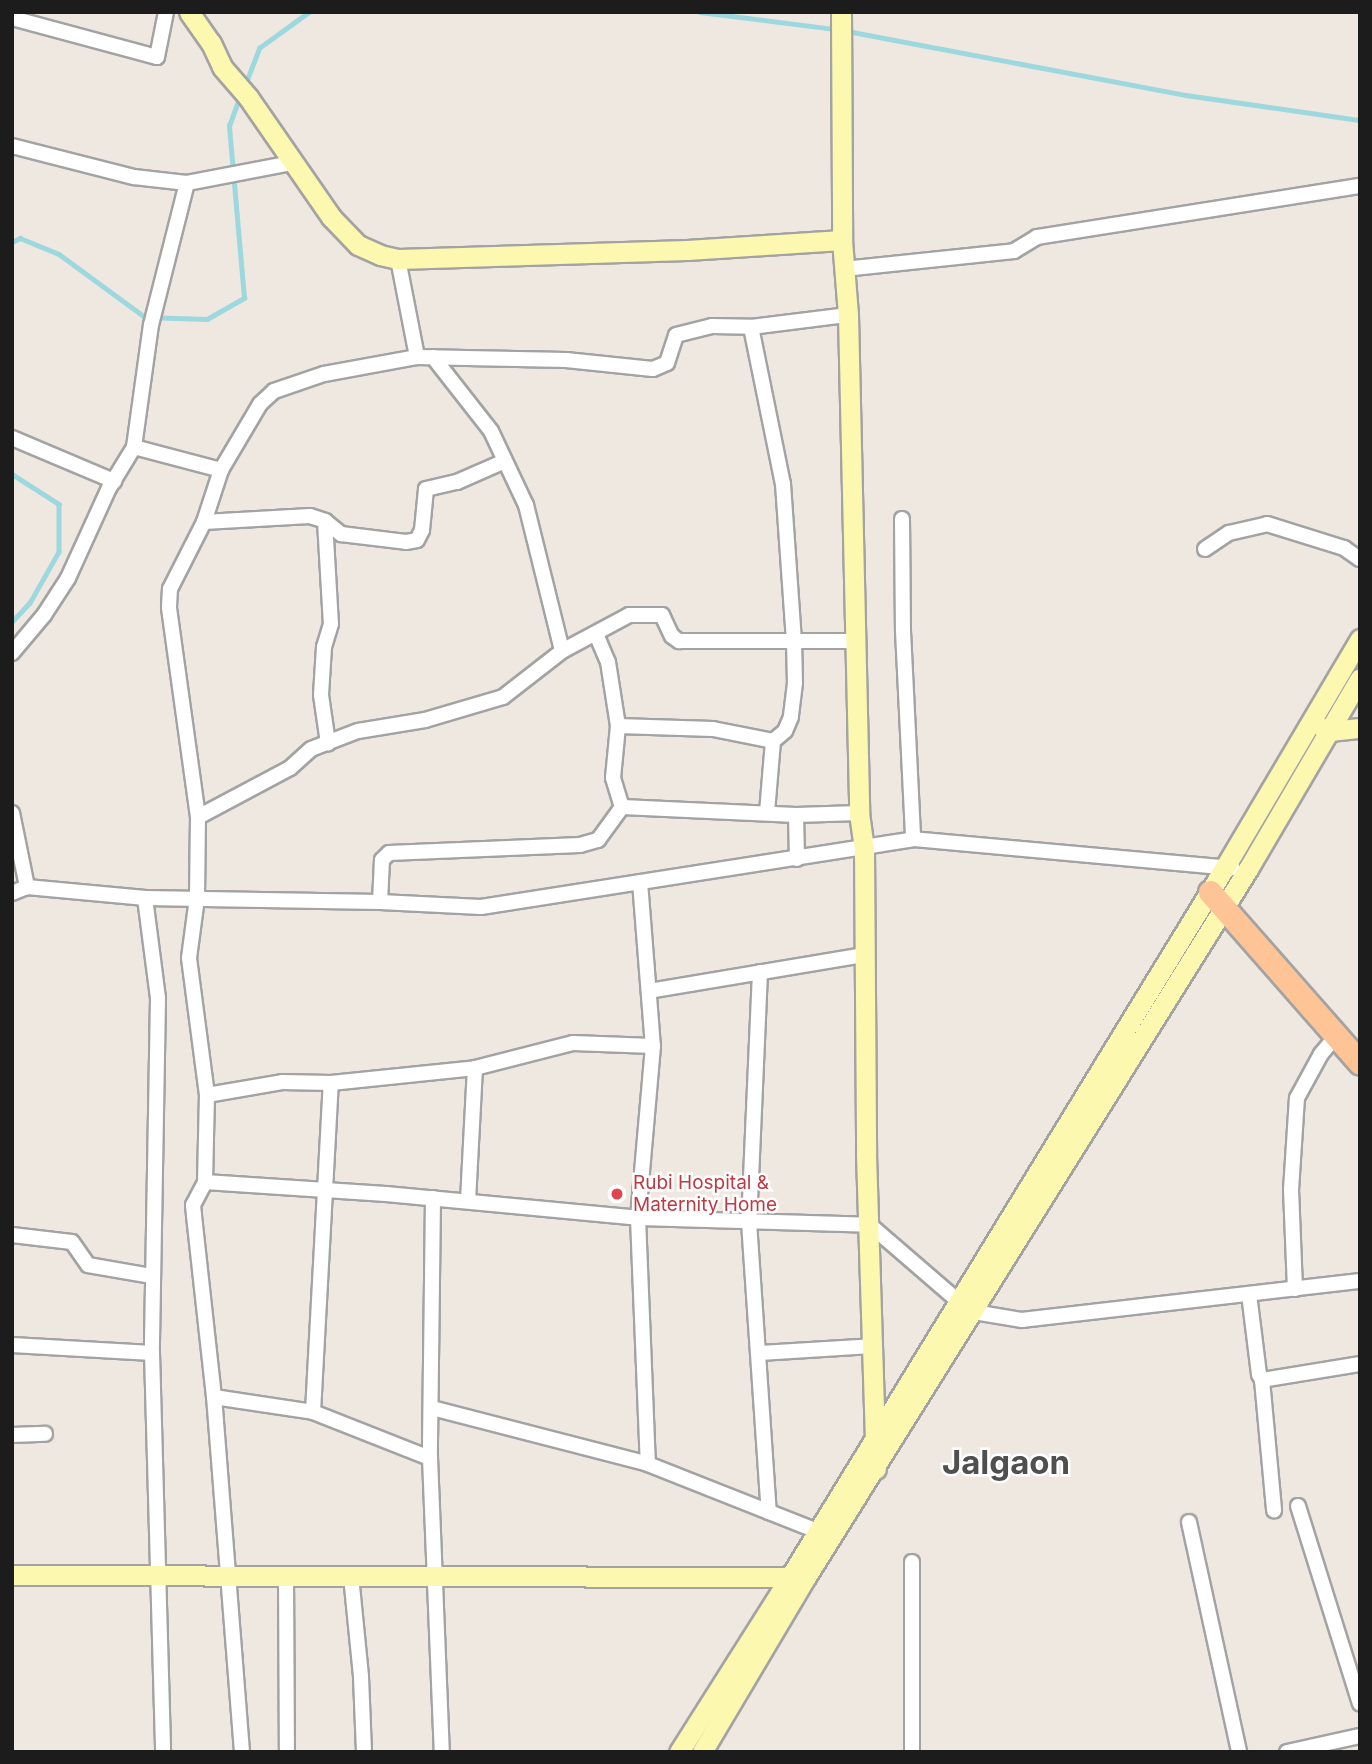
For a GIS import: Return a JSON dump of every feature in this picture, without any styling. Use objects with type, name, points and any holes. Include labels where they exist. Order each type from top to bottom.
[{"type":"main road","points":[[189,12],[211,43],[222,67],[248,97],[331,217],[358,245],[398,259],[687,250],[842,240]]},
{"type":"main road","points":[[841,12],[842,240],[848,314],[859,813],[864,849],[866,1154],[876,1469]]},
{"type":"main road","points":[[825,1534],[876,1469],[966,1307],[1217,899],[1248,869],[1321,727],[1360,639]]},
{"type":"main road","points":[[1217,899],[1225,867],[1321,727],[1360,678]]},
{"type":"main road","points":[[1321,727],[1360,728]]},
{"type":"main road","points":[[1217,899],[1360,1063]]},
{"type":"main road","points":[[679,1752],[825,1534],[875,1438],[966,1307]]},
{"type":"main road","points":[[12,1574],[798,1577]]},
{"type":"main road","points":[[702,1752],[798,1577]]},
{"type":"street","points":[[12,18],[157,57],[166,12]]},
{"type":"street","points":[[12,146],[134,177],[187,183],[292,163]]},
{"type":"street","points":[[12,653],[44,615],[68,578],[114,481],[134,447],[151,325],[187,183]]},
{"type":"street","points":[[844,269],[1014,251],[1037,237],[1360,186]]},
{"type":"street","points":[[398,259],[410,333],[417,357]]},
{"type":"street","points":[[242,1752],[230,1575],[193,1205],[205,1182],[207,1095],[189,958],[197,898],[198,817],[169,607],[170,589],[204,522],[221,470],[260,404],[274,391],[324,374],[417,357],[566,360],[653,369],[667,363],[676,335],[712,326],[751,327],[848,314]]},
{"type":"street","points":[[751,327],[783,484],[794,640],[795,683],[791,717],[785,731],[773,741],[768,812]]},
{"type":"street","points":[[433,357],[491,431],[526,505],[562,651]]},
{"type":"street","points":[[12,438],[114,481]]},
{"type":"street","points":[[134,447],[221,470]]},
{"type":"street","points":[[204,522],[298,516],[325,521],[341,534],[406,542],[416,540],[422,530],[426,489],[457,482],[505,461]]},
{"type":"street","points":[[902,519],[903,631],[913,839]]},
{"type":"street","points":[[325,521],[331,624],[324,647],[321,695],[328,743]]},
{"type":"street","points":[[1205,549],[1229,533],[1267,524],[1344,548],[1360,559]]},
{"type":"street","points":[[198,817],[290,768],[311,749],[358,731],[425,720],[503,698],[562,651],[629,615],[662,615],[672,636],[679,640],[857,640]]},
{"type":"street","points":[[596,634],[608,662],[618,726],[613,778],[622,807]]},
{"type":"street","points":[[618,726],[713,729],[773,741]]},
{"type":"street","points":[[622,807],[796,815],[859,813]]},
{"type":"street","points":[[380,902],[382,860],[389,853],[580,845],[598,840],[622,807]]},
{"type":"street","points":[[12,813],[27,887]]},
{"type":"street","points":[[796,815],[797,859]]},
{"type":"street","points":[[12,893],[27,887],[145,898],[380,902],[481,907],[864,849],[913,839],[1248,869]]},
{"type":"street","points":[[640,882],[653,1046],[638,1217],[648,1464]]},
{"type":"street","points":[[145,898],[158,998],[152,1353],[156,1414],[156,1575],[163,1752]]},
{"type":"street","points":[[649,991],[865,955]]},
{"type":"street","points":[[760,972],[749,1222],[769,1512]]},
{"type":"street","points":[[1296,1289],[1292,1189],[1297,1098],[1321,1054],[1336,1036]]},
{"type":"street","points":[[207,1095],[282,1082],[331,1083],[475,1068],[573,1044],[653,1046]]},
{"type":"street","points":[[468,1202],[475,1068]]},
{"type":"street","points":[[313,1412],[331,1083]]},
{"type":"street","points":[[205,1182],[327,1189],[638,1217],[870,1225],[966,1307],[1022,1320],[1360,1281]]},
{"type":"street","points":[[433,1198],[430,1458],[442,1752]]},
{"type":"street","points":[[12,1235],[72,1242],[88,1265],[152,1276]]},
{"type":"street","points":[[1249,1294],[1262,1380],[1274,1510]]},
{"type":"street","points":[[12,1345],[152,1353]]},
{"type":"street","points":[[759,1353],[873,1346]]},
{"type":"street","points":[[1262,1380],[1360,1364]]},
{"type":"street","points":[[214,1397],[313,1412],[430,1458]]},
{"type":"street","points":[[432,1408],[648,1464],[825,1534]]},
{"type":"street","points":[[12,1435],[45,1434]]},
{"type":"street","points":[[1298,1506],[1360,1704]]},
{"type":"street","points":[[1189,1522],[1239,1752]]},
{"type":"street","points":[[912,1562],[912,1752]]},
{"type":"street","points":[[286,1576],[287,1752]]},
{"type":"street","points":[[351,1576],[361,1677],[364,1752]]},
{"type":"street","points":[[1287,1752],[1360,1735]]},
{"type":"waterway","points":[[245,85],[259,48],[309,12]]},
{"type":"waterway","points":[[700,12],[835,29]]},
{"type":"waterway","points":[[847,31],[1186,95],[1360,120]]},
{"type":"waterway","points":[[12,242],[20,238],[59,254],[145,317],[207,319],[244,298],[229,126],[240,96]]},
{"type":"waterway","points":[[12,474],[59,504],[59,552],[30,603],[12,622]]},
{"type":"place","name":"Rubi Hospital & Maternity Home","points":[[617,1194]]},
{"type":"district","name":"Jalgaon","points":[[1006,1463]]}]
